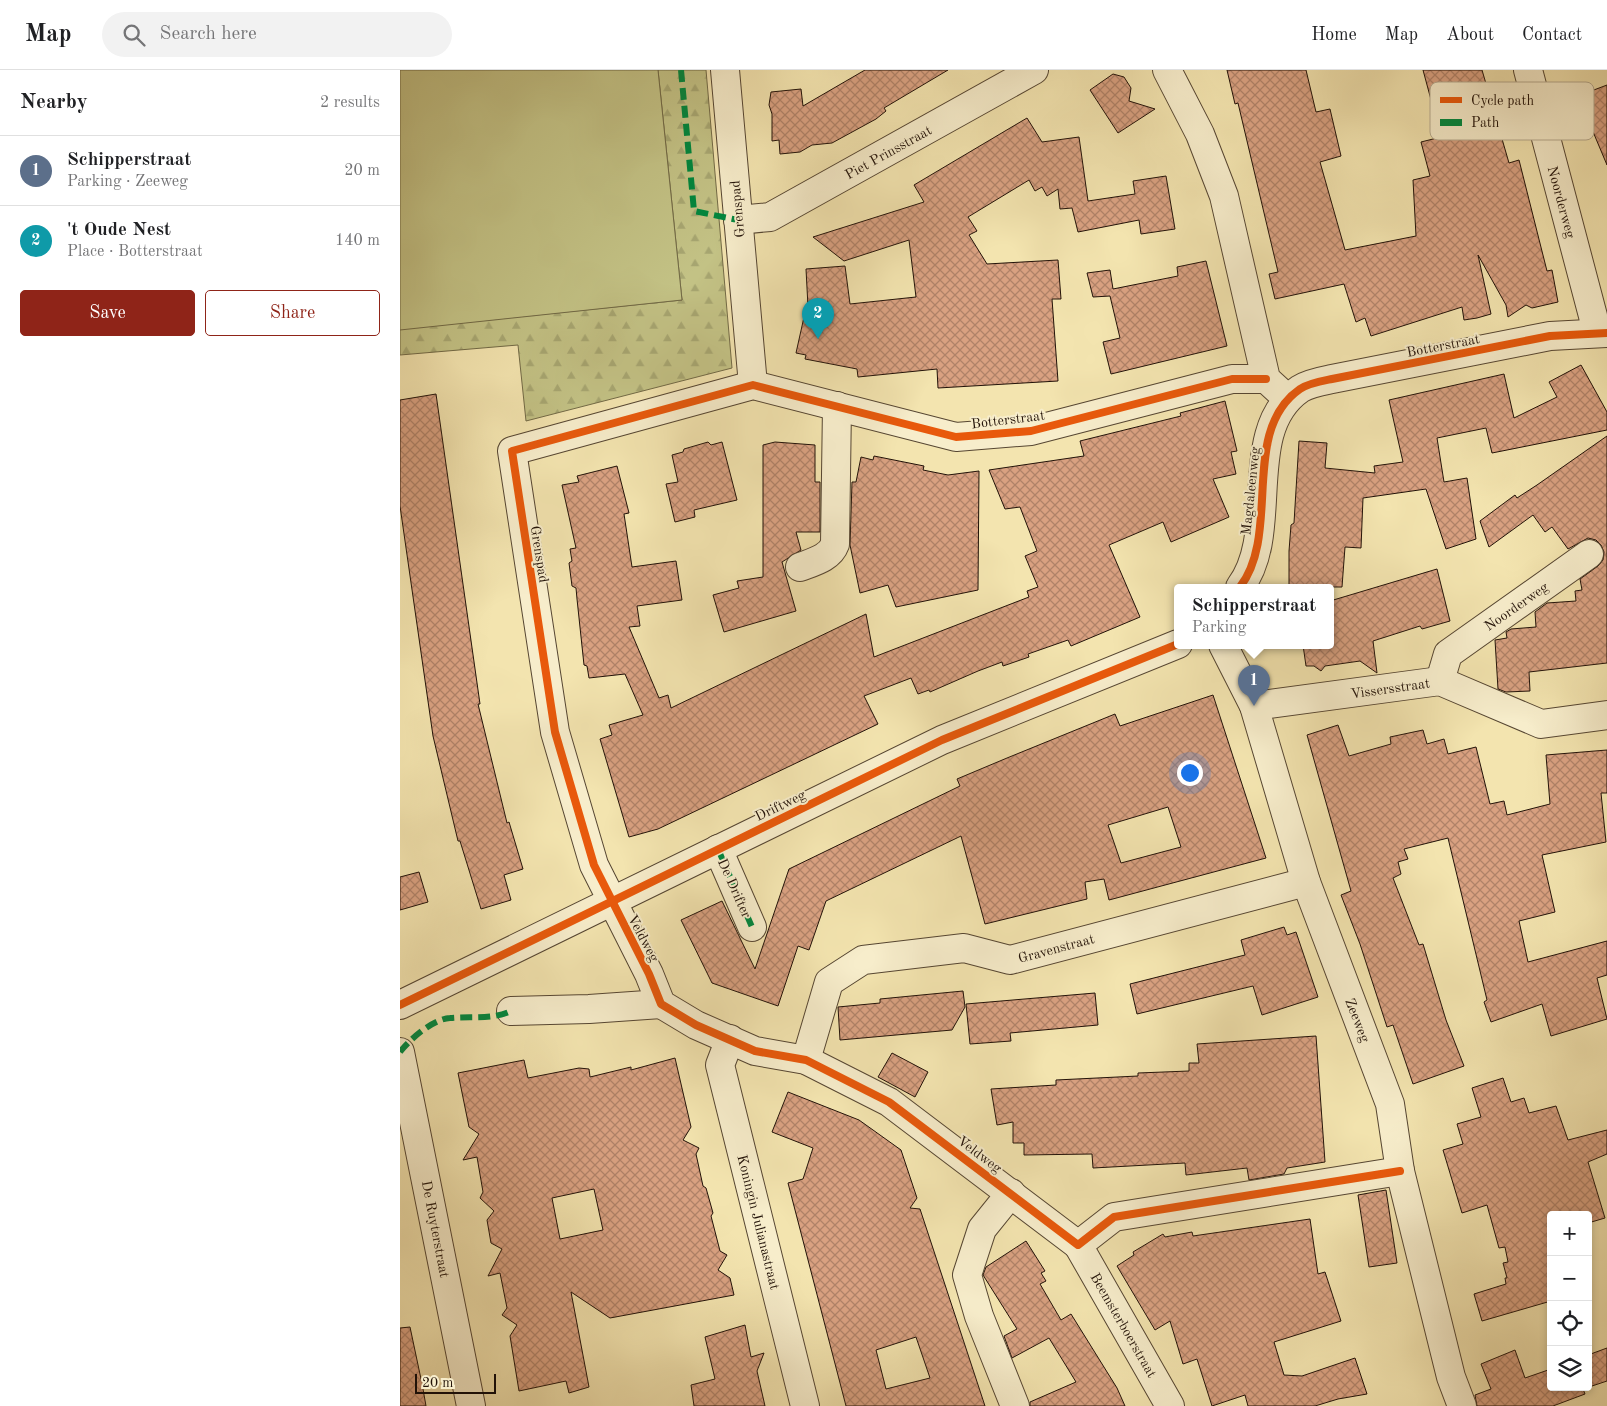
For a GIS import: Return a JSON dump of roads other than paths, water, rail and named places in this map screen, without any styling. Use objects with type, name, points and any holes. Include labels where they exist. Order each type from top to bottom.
[{"type":"street","name":"Grenspad","points":[[610,901],[594,865],[555,732],[512,450],[753,385],[725,70]]},
{"type":"street","name":"Piet Prinsstraat","points":[[738,220],[770,217],[1034,70]]},
{"type":"street","points":[[1166,70],[1200,134],[1224,196],[1266,379],[1288,399]]},
{"type":"street","name":"Noorderweg","points":[[1546,140],[1593,316],[1601,333]]},
{"type":"street","name":"Botterstraat","points":[[1288,399],[1308,385],[1332,379],[1550,336],[1601,333]]},
{"type":"street","name":"Botterstraat","points":[[753,385],[956,437],[1031,432],[1232,379],[1266,379]]},
{"type":"street","name":"Magdaleenweg","points":[[1241,584],[1254,558],[1260,532],[1266,457],[1271,426],[1282,405],[1288,399]]},
{"type":"street","points":[[800,567],[826,556],[833,550],[835,544],[837,406]]},
{"type":"street","name":"Noorderweg","points":[[1440,681],[1448,654],[1590,554]]},
{"type":"street","name":"Driftweg","points":[[400,1005],[942,740],[1174,646]]},
{"type":"street","name":"Zeeweg","points":[[1225,649],[1254,706],[1306,882],[1390,1104],[1400,1171],[1451,1377],[1462,1406]]},
{"type":"street","name":"Vissersstraat","points":[[1254,706],[1440,681],[1541,724],[1607,715]]},
{"type":"street","name":"De Drifter","points":[[718,849],[752,927]]},
{"type":"street","name":"Gravenstraat","points":[[806,1060],[829,982],[863,960],[964,948],[1010,960],[1306,882]]},
{"type":"street","name":"Veldweg","points":[[610,901],[649,974],[661,1004],[696,1025],[755,1051],[806,1060],[889,1102],[1078,1245]]},
{"type":"street","points":[[511,1011],[589,1009],[661,1004]]},
{"type":"street","name":"Koningin Julianastraat","points":[[730,1039],[720,1065],[805,1406]]},
{"type":"street","name":"De Ruyterstraat","points":[[400,1052],[471,1406]]},
{"type":"street","points":[[1078,1245],[1114,1217],[1400,1171]]},
{"type":"street","points":[[1011,1193],[982,1229],[966,1275],[979,1316],[1015,1406]]},
{"type":"street","name":"Beemsterboerstraat","points":[[1078,1245],[1170,1406]]},
{"type":"place","name":"'t Oude Nest","points":[[818,339]]},
{"type":"place","name":"Schipperstraat","points":[[1254,706]]}]
